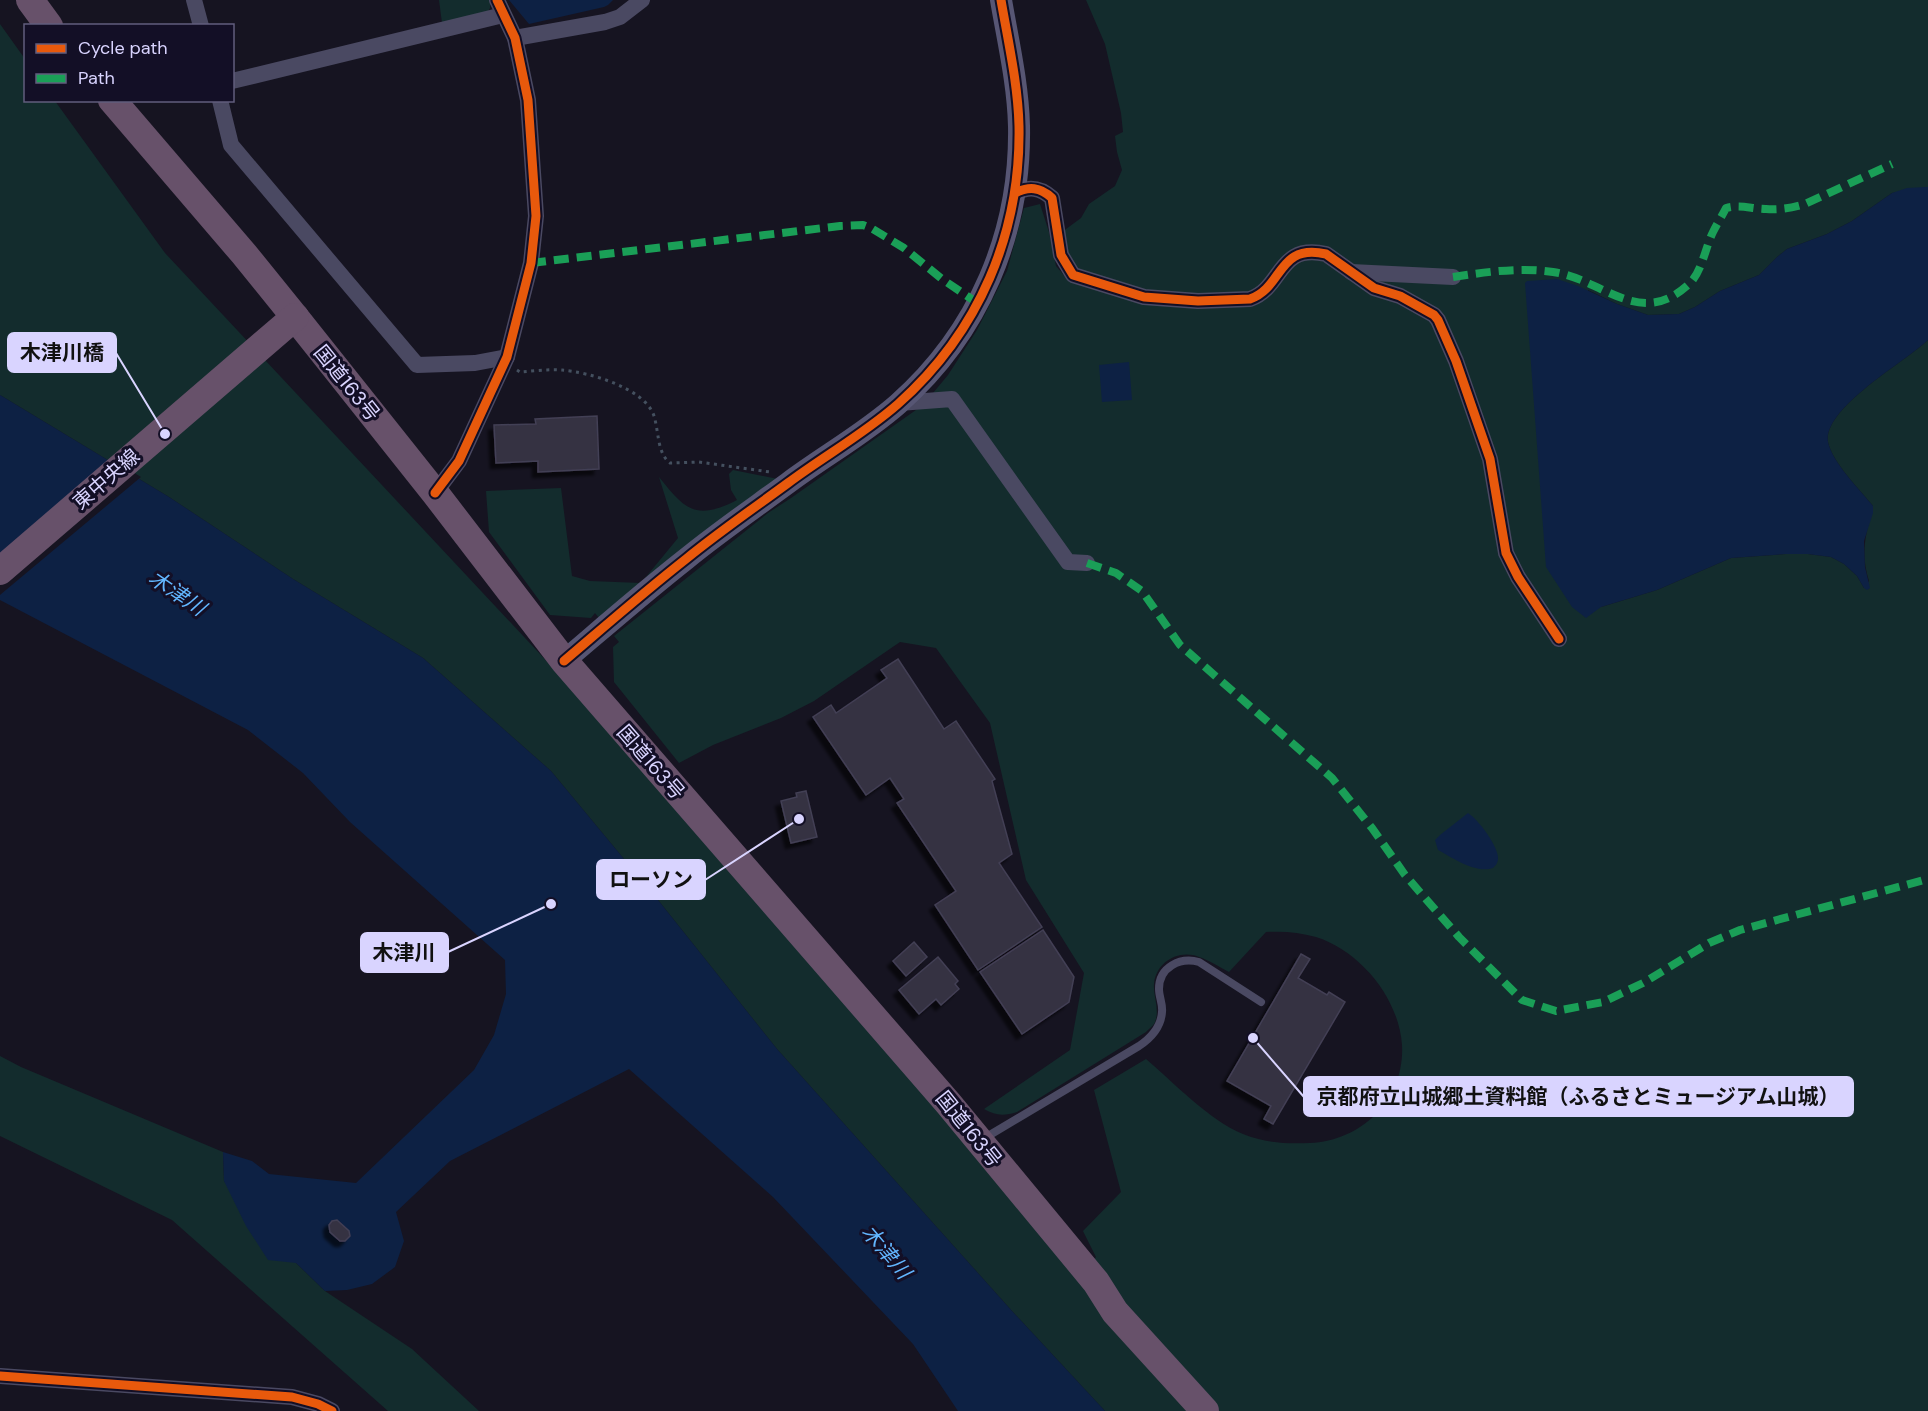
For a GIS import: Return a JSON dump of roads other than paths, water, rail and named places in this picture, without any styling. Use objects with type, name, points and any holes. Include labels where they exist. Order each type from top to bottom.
[{"type":"highway","points":[[30,0],[48,24]]},
{"type":"highway","name":"国道163号","points":[[114,102],[295,317],[435,493],[564,661],[948,1102],[1096,1282],[1115,1312],[1205,1411]]},
{"type":"highway","name":"東中央線","points":[[0,571],[295,317]]},
{"type":"street","points":[[194,0],[200,24]]},
{"type":"street","points":[[514,38],[605,22],[620,17],[642,0]]},
{"type":"street","points":[[564,661],[687,558],[795,478],[873,425],[899,403],[940,360],[979,304],[995,268],[1007,231],[1015,193],[1019,124],[1013,67],[1001,0]]},
{"type":"street","points":[[234,80],[500,8],[514,38],[528,100],[536,216],[531,263],[507,357],[459,461],[435,493]]},
{"type":"street","points":[[220,102],[231,145],[417,365],[475,363],[507,357]]},
{"type":"street","points":[[1015,193],[1033,188],[1052,198],[1061,255],[1073,275],[1144,297],[1198,301],[1250,299],[1257,297],[1268,288],[1288,261],[1309,252],[1326,254],[1374,288],[1400,296],[1434,315],[1456,361],[1490,459],[1506,553],[1518,577],[1559,639]]},
{"type":"street","points":[[1350,272],[1454,277]]},
{"type":"street","points":[[899,403],[952,399],[1068,562],[1087,563]]},
{"type":"street","points":[[0,1376],[292,1397],[318,1404],[332,1411]]},
{"type":"lane","points":[[979,1142],[1150,1038],[1160,1023],[1162,1013],[1159,986],[1161,978],[1165,971],[1177,962],[1192,960],[1199,962],[1261,1002]]},
{"type":"water","points":[[509,0],[613,0],[604,7],[529,24]]},
{"type":"water","points":[[1928,187],[1928,340],[1867,386],[1851,401],[1838,415],[1830,429],[1828,442],[1841,467],[1873,506],[1864,541],[1865,567],[1870,588],[1867,590],[1864,588],[1857,576],[1844,564],[1831,557],[1786,554],[1731,558],[1657,590],[1601,607],[1586,618],[1572,607],[1546,567],[1525,283],[1557,279],[1648,315],[1679,314],[1720,291],[1759,275],[1787,249],[1827,234],[1852,221],[1892,193],[1907,188]]},
{"type":"water","points":[[1129,362],[1132,400],[1102,402],[1099,365]]},
{"type":"water","points":[[0,395],[169,497],[293,579],[423,658],[551,771],[777,1049],[1105,1411],[958,1411],[913,1344],[773,1197],[629,1069],[450,1161],[396,1212],[404,1241],[395,1267],[372,1284],[347,1290],[325,1291],[296,1263],[268,1260],[246,1226],[224,1181],[223,1152],[252,1161],[269,1174],[356,1183],[474,1070],[494,1035],[506,994],[505,960],[350,822],[303,773],[248,730],[0,600]]},
{"type":"water","points":[[1468,813],[1482,827],[1496,848],[1498,860],[1493,868],[1472,867],[1438,850],[1435,840]]},
{"type":"place","name":"木津川橋","points":[[165,434]]},
{"type":"place","name":"ローソン","points":[[799,819]]},
{"type":"place","name":"木津川","points":[[551,904]]},
{"type":"place","name":"京都府立山城郷土資料館（ふるさとミュージアム山城）","points":[[1253,1038]]}]
